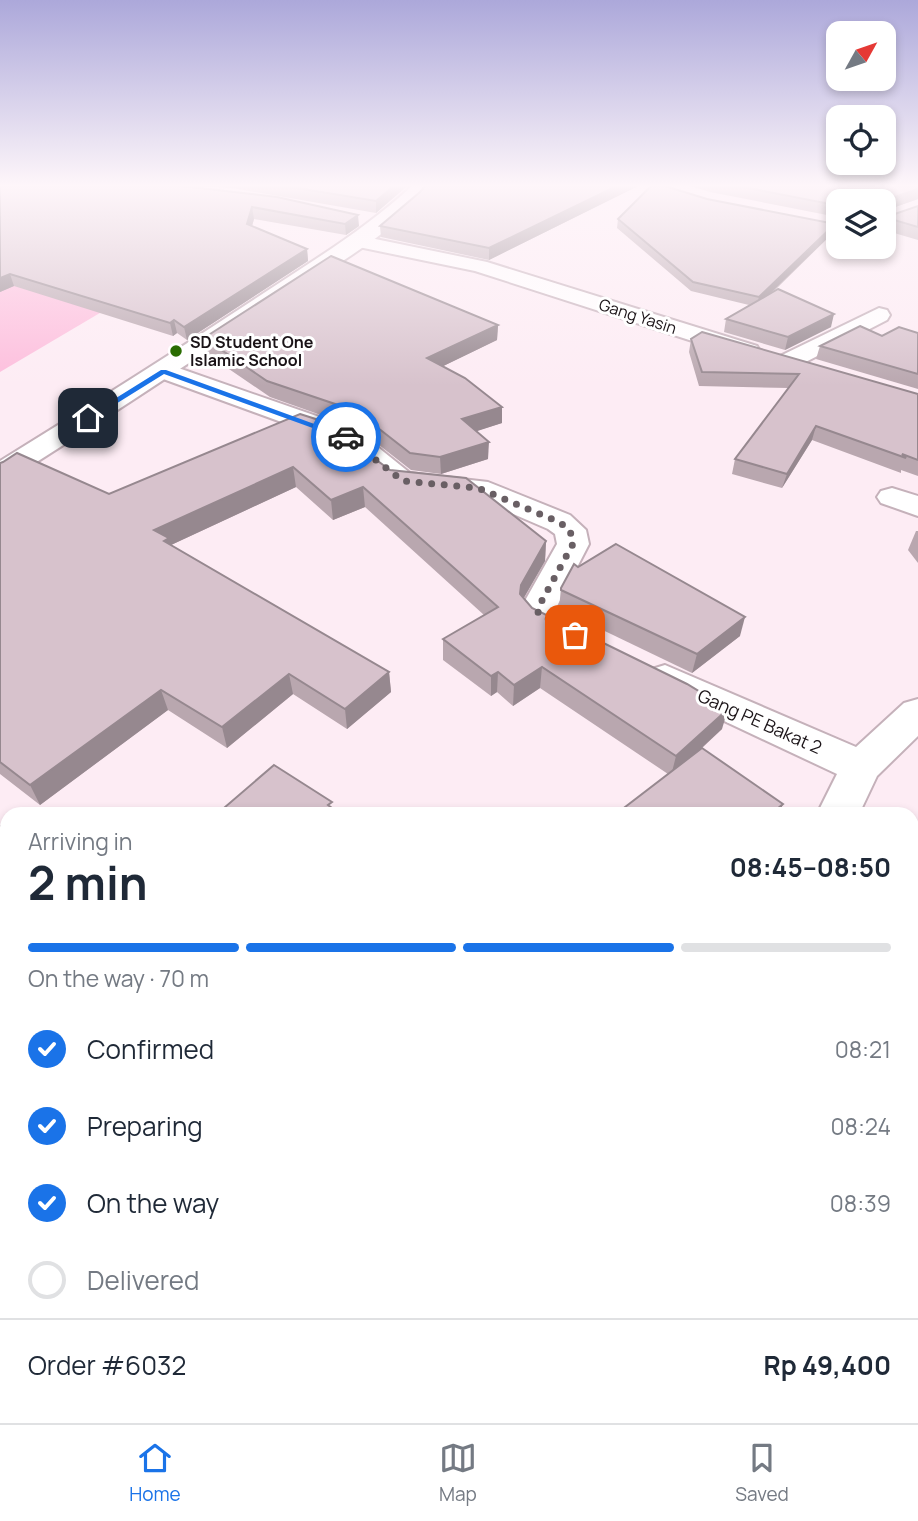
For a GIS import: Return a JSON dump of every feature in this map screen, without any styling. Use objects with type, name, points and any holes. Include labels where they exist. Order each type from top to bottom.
[{"type":"street","points":[[0,473],[164,371],[339,252]]},
{"type":"street","name":"Gang Yasin","points":[[413,252],[480,266],[820,372]]},
{"type":"street","points":[[786,362],[879,316]]},
{"type":"street","name":"Gang PE Bakat 2","points":[[164,371],[338,433],[354,442],[392,475],[403,481],[478,488],[559,522],[570,530],[573,544],[539,606],[538,613],[622,657],[861,767]]},
{"type":"street","points":[[841,807],[861,767],[918,713]]},
{"type":"shaded area","points":[[0,252],[43,252],[110,307],[0,372]]},
{"type":"building","points":[[0,252],[302,252],[184,327],[174,320],[170,323],[10,274],[0,278]]},
{"type":"building","points":[[658,252],[805,252],[759,297],[693,282]]},
{"type":"building","points":[[331,256],[498,325],[427,358],[465,378],[502,407],[462,419],[489,442],[440,457],[410,453],[364,417],[347,408],[267,381],[204,338]]},
{"type":"building","points":[[778,289],[834,314],[788,337],[726,319]]},
{"type":"building","points":[[860,326],[882,336],[899,327],[918,333],[918,374],[820,346]]},
{"type":"building","points":[[702,332],[918,394],[918,460],[816,426],[787,474],[735,459],[799,374],[702,372],[691,339]]},
{"type":"building","points":[[300,414],[325,422],[390,470],[466,478],[546,541],[521,585],[520,594],[532,608],[687,684],[728,709],[676,756],[542,667],[514,685],[498,672],[491,676],[443,639],[498,607],[363,487],[331,500],[293,467],[154,530],[169,538],[164,541],[389,672],[345,709],[289,674],[222,727],[161,690],[30,785],[0,762],[0,463],[17,453],[109,494]]},
{"type":"building","points":[[616,544],[745,617],[697,654],[561,590],[574,564],[578,567]]},
{"type":"building","points":[[702,748],[783,804],[779,807],[625,807]]},
{"type":"building","points":[[274,765],[332,802],[328,805],[331,807],[225,807]]},
{"type":"way so far","points":[[346,437],[373,455],[392,475],[403,481],[478,488],[559,522],[570,530],[573,544],[539,606],[538,613],[575,635]]},
{"type":"place","name":"SD Student One Islamic School","points":[[176,351]]},
{"type":"route","points":[[88,418],[164,371],[346,437]]}]
